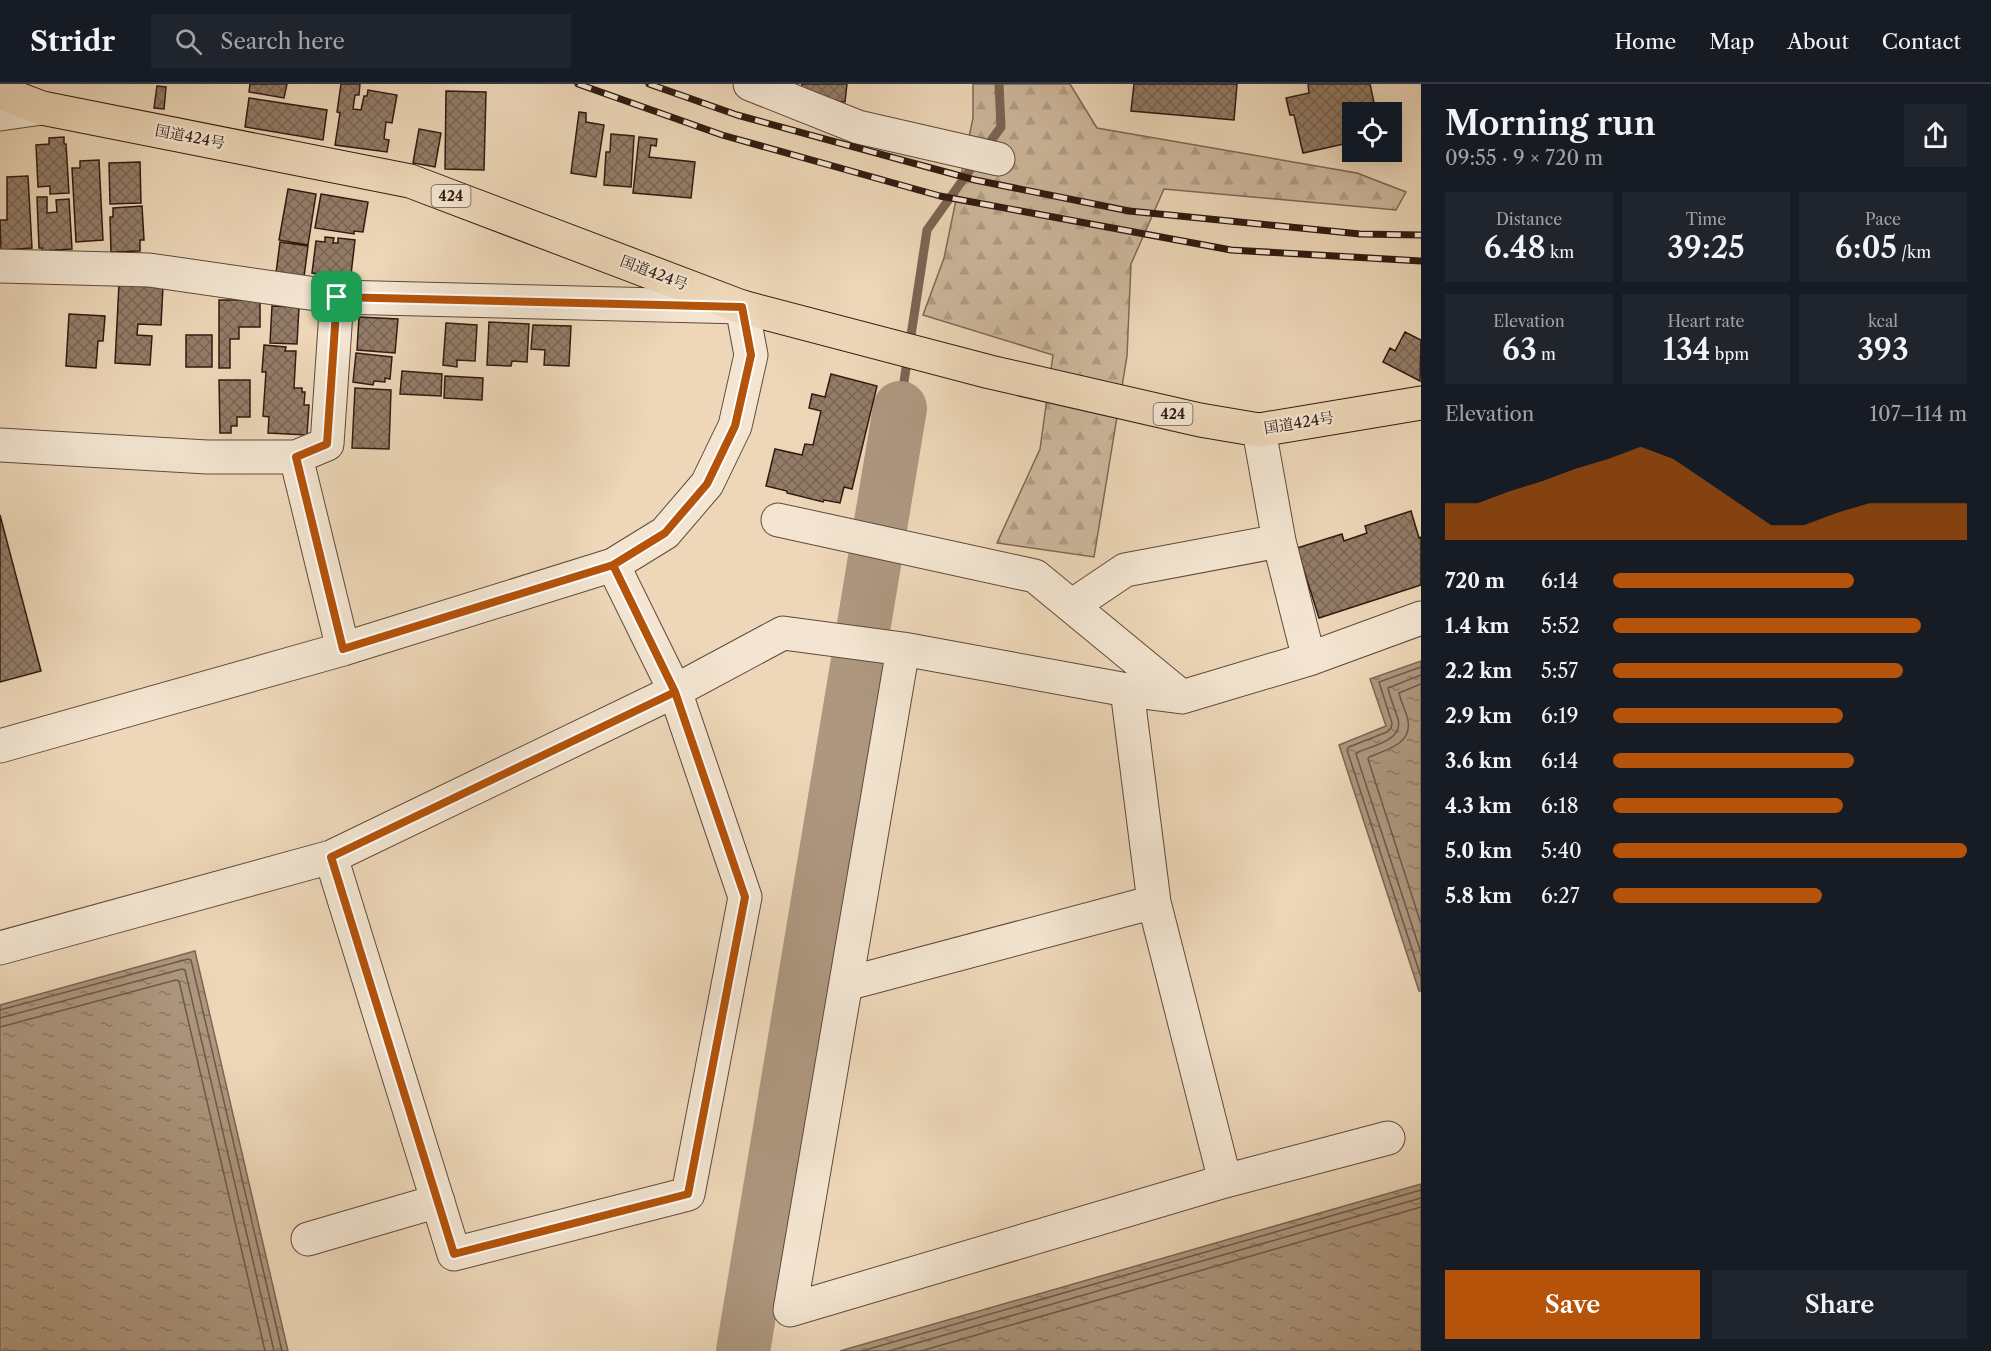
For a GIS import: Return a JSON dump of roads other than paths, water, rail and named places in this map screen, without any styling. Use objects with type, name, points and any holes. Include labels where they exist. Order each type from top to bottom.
[{"type":"highway","name":"国道424号","points":[[0,92],[42,108],[410,181],[742,307],[990,372],[1200,420],[1259,430],[1421,403]]},
{"type":"street","points":[[750,84],[858,127],[998,159]]},
{"type":"street","points":[[0,114],[42,108]]},
{"type":"street","points":[[0,266],[149,270],[337,297],[742,307],[751,355],[735,426],[707,484],[665,533],[613,565],[343,649],[0,746]]},
{"type":"street","points":[[0,445],[207,457],[296,457],[327,444],[337,297]]},
{"type":"street","points":[[1259,430],[1279,541],[1309,659]]},
{"type":"street","points":[[296,457],[343,649]]},
{"type":"street","points":[[778,520],[1035,576],[1182,697]]},
{"type":"street","points":[[1073,605],[1125,570],[1279,541]]},
{"type":"street","points":[[331,857],[454,1254],[688,1194],[745,897],[675,692],[613,565]]},
{"type":"street","points":[[0,948],[331,857],[675,692],[783,633],[903,649],[1127,690],[1182,697],[1309,659],[1421,618]]},
{"type":"street","points":[[903,649],[790,1310],[1225,1181],[1388,1138]]},
{"type":"street","points":[[1127,690],[1154,902],[1225,1181]]},
{"type":"street","points":[[846,984],[1154,902]]},
{"type":"street","points":[[308,1239],[438,1201]]},
{"type":"water","points":[[1421,661],[1421,991],[1419,991],[1339,745],[1386,726],[1370,679]]},
{"type":"water","points":[[195,951],[288,1351],[0,1351],[0,1005]]},
{"type":"water","points":[[1421,1184],[1421,1351],[840,1351]]},
{"type":"waterway","points":[[985,149],[1001,127],[999,84]]},
{"type":"waterway","points":[[900,408],[927,230],[977,160]]},
{"type":"waterway","points":[[743,1351],[900,408]]},
{"type":"railway","points":[[578,84],[722,135],[940,196],[1231,250],[1421,261]]},
{"type":"railway","points":[[649,84],[737,115],[975,180],[1129,211],[1360,234],[1421,235]]}]
